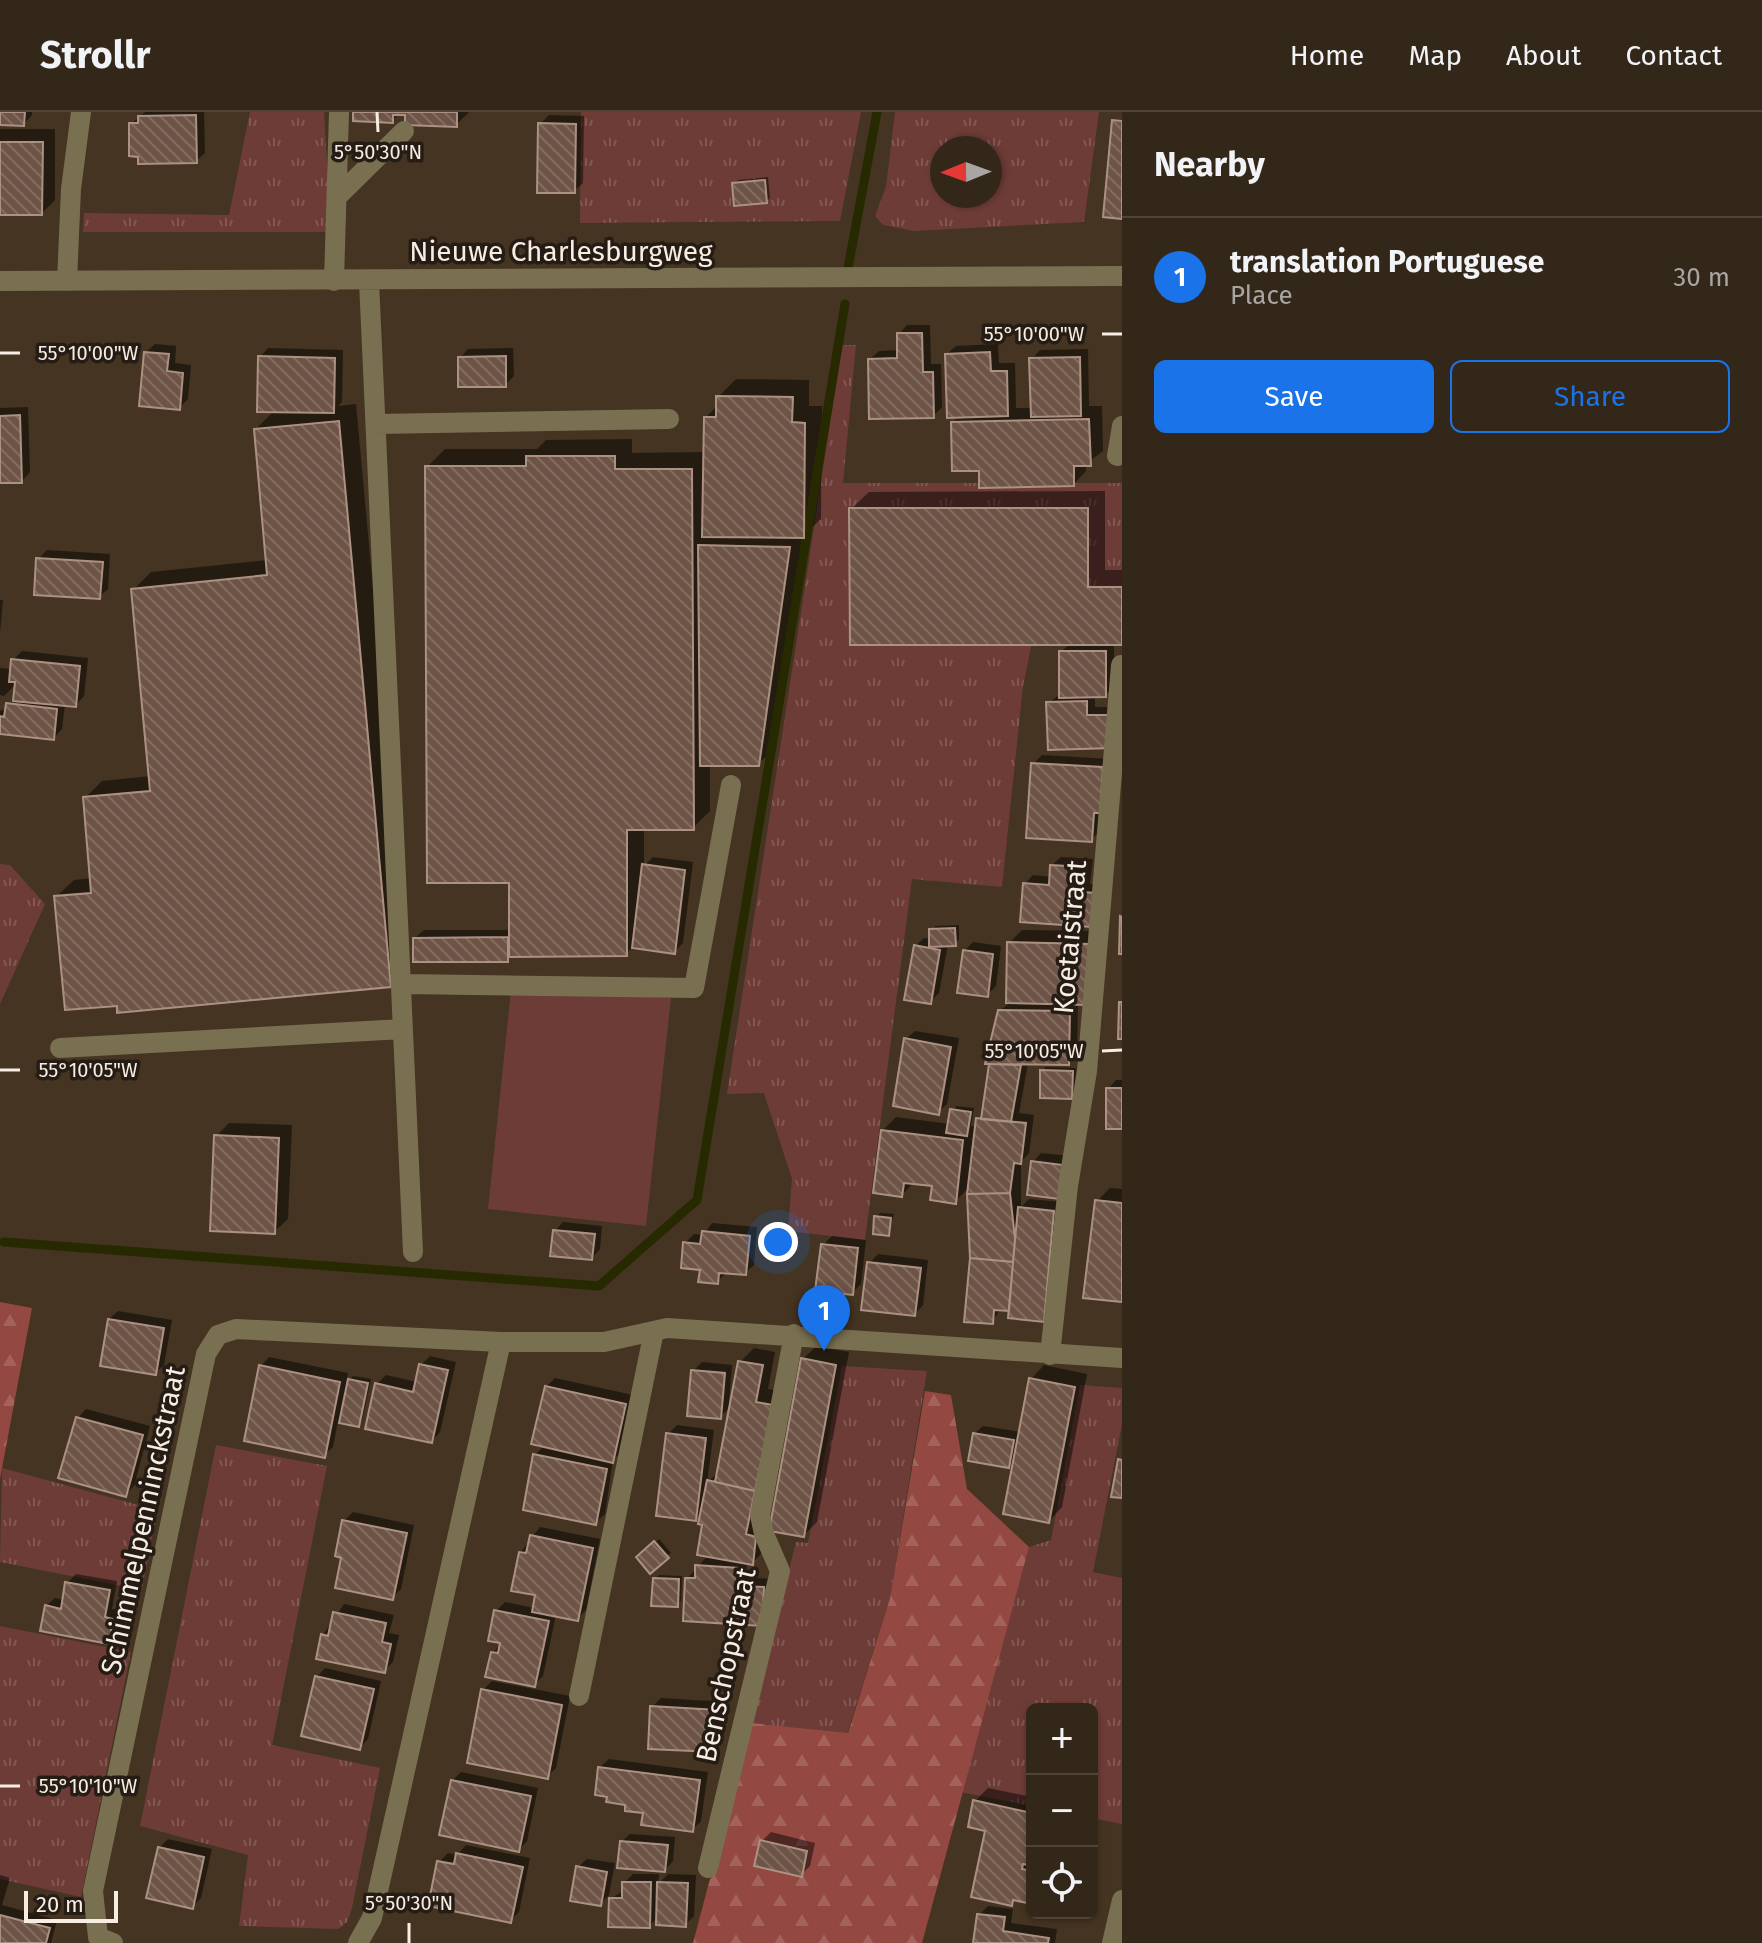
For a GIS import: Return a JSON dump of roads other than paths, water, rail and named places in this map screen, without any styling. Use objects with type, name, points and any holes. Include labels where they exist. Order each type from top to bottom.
[{"type":"street","points":[[67,281],[71,189],[81,112]]},
{"type":"street","points":[[334,281],[339,112]]},
{"type":"street","points":[[337,197],[404,131]]},
{"type":"street","name":"Nieuwe Charlesburgweg","points":[[0,281],[1122,276]]},
{"type":"street","points":[[369,281],[413,1252]]},
{"type":"street","points":[[376,424],[669,419]]},
{"type":"street","points":[[1117,456],[1122,426]]},
{"type":"street","name":"Koetaistraat","points":[[1050,1355],[1068,1186],[1087,1071],[1121,665]]},
{"type":"street","points":[[401,984],[694,988],[731,785]]},
{"type":"street","points":[[60,1048],[403,1029]]},
{"type":"street","name":"Schimmelpenninckstraat","points":[[113,1943],[98,1937],[93,1891],[206,1354],[218,1335],[236,1329],[501,1342],[604,1342],[667,1328],[1122,1358]]},
{"type":"street","points":[[579,1696],[654,1331]]},
{"type":"street","name":"Benschopstraat","points":[[708,1868],[780,1571],[764,1534],[760,1515],[794,1334]]},
{"type":"street","points":[[358,1943],[372,1918],[501,1342]]},
{"type":"street","points":[[1112,1943],[1122,1900]]},
{"type":"waterway","points":[[848,268],[877,112]]},
{"type":"waterway","points":[[4,1242],[599,1286],[697,1200],[845,304]]},
{"type":"place","name":"translation Portuguese","points":[[824,1351]]}]
